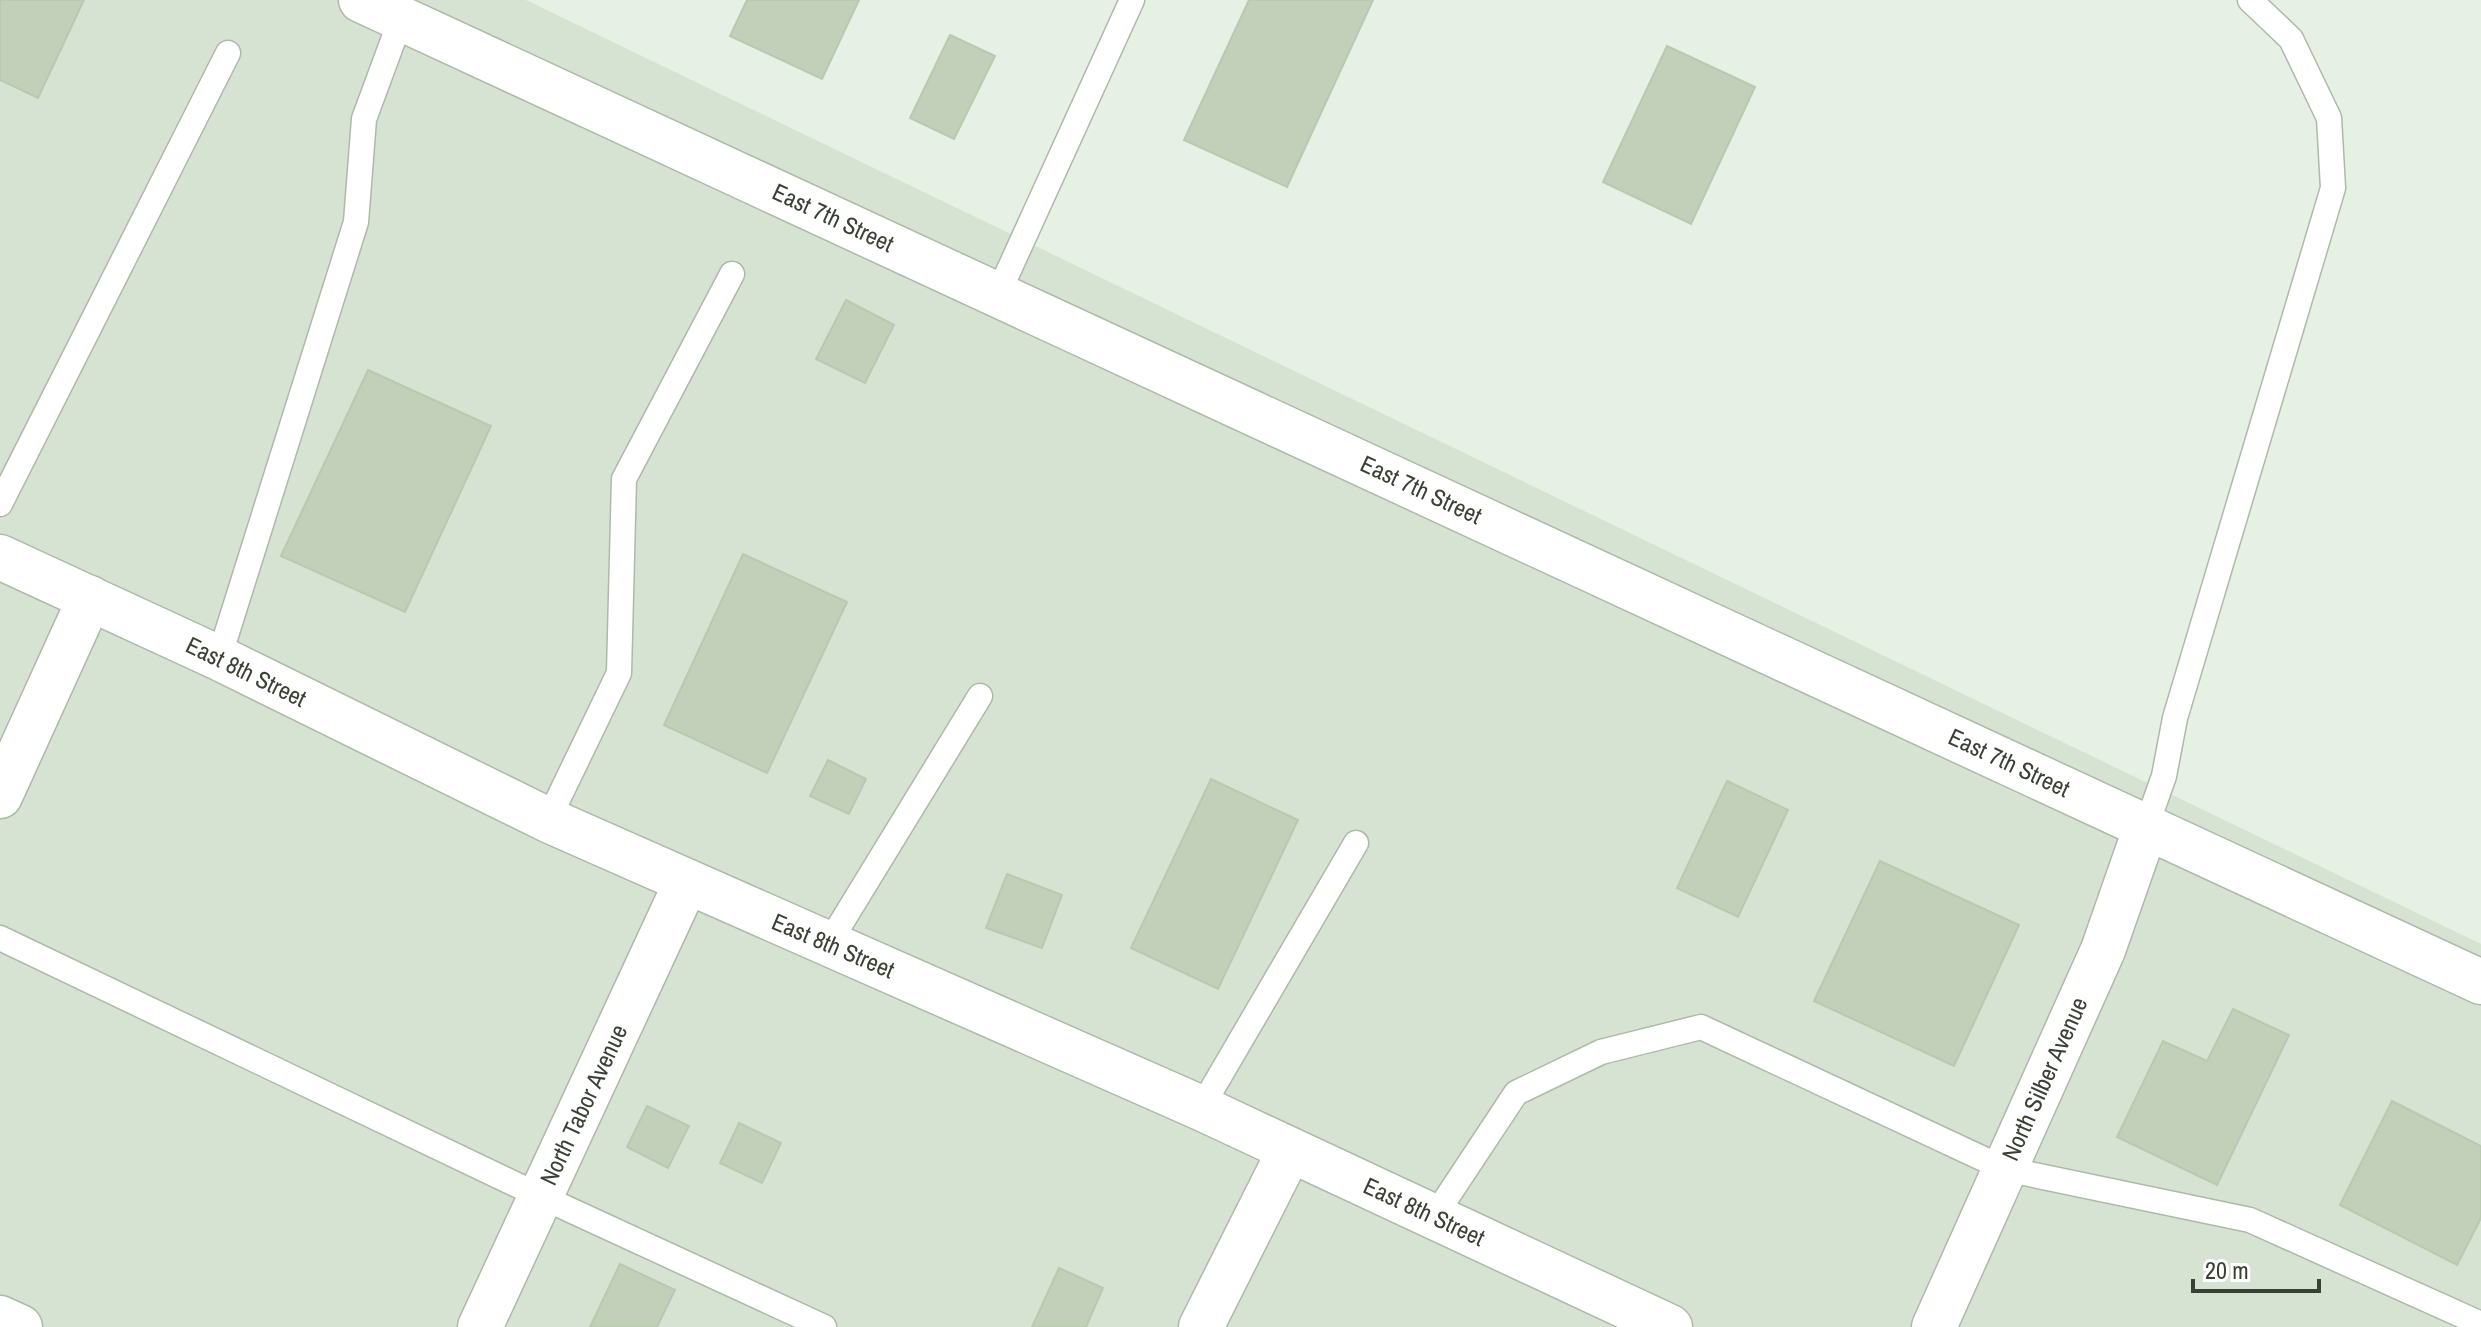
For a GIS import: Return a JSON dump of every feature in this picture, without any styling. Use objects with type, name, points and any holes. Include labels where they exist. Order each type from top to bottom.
[{"type":"street","name":"East 7th Street","points":[[361,0],[2481,982]]},
{"type":"street","name":"East 8th Street","points":[[0,557],[219,658],[548,820],[1201,1108],[1670,1327]]},
{"type":"street","points":[[0,796],[90,598]]},
{"type":"street","name":"North Silber Avenue","points":[[1934,1327],[2103,950],[2146,827]]},
{"type":"street","name":"North Tabor Avenue","points":[[480,1327],[686,883]]},
{"type":"street","points":[[1201,1327],[1290,1150]]},
{"type":"street","points":[[0,1318],[20,1327]]},
{"type":"lane","points":[[998,294],[1132,0]]},
{"type":"lane","points":[[2146,827],[2164,776],[2179,703],[2333,188],[2329,118],[2291,39],[2250,0]]},
{"type":"lane","points":[[219,658],[356,222],[364,119],[401,19]]},
{"type":"lane","points":[[0,504],[228,53]]},
{"type":"lane","points":[[548,820],[619,673],[624,479],[732,274]]},
{"type":"lane","points":[[829,943],[980,696]]},
{"type":"lane","points":[[1201,1108],[1356,843]]},
{"type":"lane","points":[[0,938],[542,1197],[824,1327]]},
{"type":"lane","points":[[1434,1217],[1516,1093],[1601,1052],[1701,1027],[2005,1169],[2250,1220],[2481,1324]]},
{"type":"shaded area","points":[[0,0],[526,0],[2481,944],[2481,1327],[0,1327]]},
{"type":"building","points":[[0,0],[84,0],[38,98],[0,80]]},
{"type":"building","points":[[747,0],[859,0],[822,79],[730,36]]},
{"type":"building","points":[[1249,0],[1373,0],[1287,187],[1184,140]]},
{"type":"building","points":[[950,35],[995,56],[954,139],[910,118]]},
{"type":"building","points":[[1667,46],[1755,87],[1691,224],[1603,182]]},
{"type":"building","points":[[846,300],[894,325],[865,383],[816,359]]},
{"type":"building","points":[[368,370],[491,426],[405,612],[281,556]]},
{"type":"building","points":[[743,554],[847,602],[767,773],[664,725]]},
{"type":"building","points":[[828,760],[866,779],[849,814],[810,796]]},
{"type":"building","points":[[1211,779],[1298,820],[1218,989],[1131,948]]},
{"type":"building","points":[[1727,781],[1788,810],[1738,917],[1677,888]]},
{"type":"building","points":[[1880,861],[2019,925],[1954,1066],[1814,1001]]},
{"type":"building","points":[[1007,874],[1062,895],[1042,948],[986,928]]},
{"type":"building","points":[[2233,1009],[2289,1035],[2217,1185],[2117,1137],[2163,1041],[2207,1061]]},
{"type":"building","points":[[2392,1101],[2481,1146],[2481,1218],[2457,1265],[2340,1205]]},
{"type":"building","points":[[647,1106],[689,1126],[668,1168],[627,1147]]},
{"type":"building","points":[[739,1123],[781,1143],[762,1183],[720,1163]]},
{"type":"building","points":[[620,1264],[675,1290],[657,1327],[590,1327]]},
{"type":"building","points":[[1059,1268],[1103,1288],[1086,1327],[1032,1327]]}]
